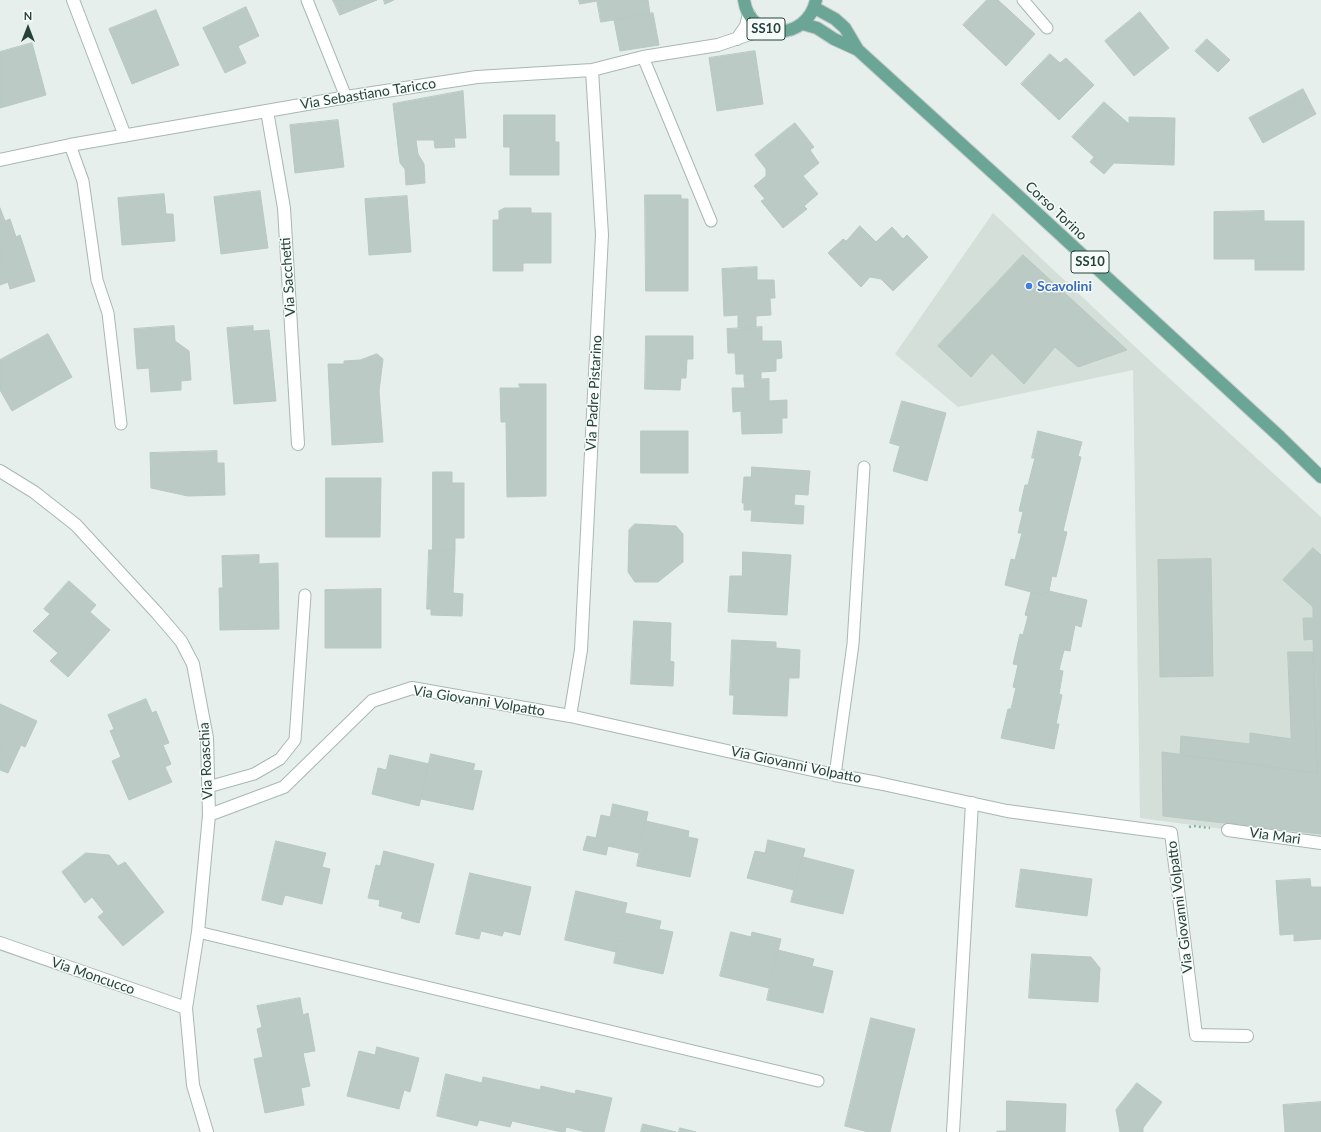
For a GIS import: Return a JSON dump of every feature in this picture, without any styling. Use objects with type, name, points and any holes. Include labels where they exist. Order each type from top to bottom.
[{"type":"main road","name":"SS10","points":[[744,0],[749,14],[758,24],[770,30],[781,32],[793,30],[803,24]]},
{"type":"main road","name":"Corso Torino","points":[[858,50],[834,39],[817,28],[803,24],[810,17],[816,4],[845,28],[858,50],[1037,213],[1321,476]]},
{"type":"street","points":[[73,0],[125,136]]},
{"type":"street","points":[[737,39],[746,26],[749,14]]},
{"type":"street","name":"Via Sebastiano Taricco","points":[[0,160],[70,145],[346,97],[478,77],[592,70],[644,57],[718,45],[756,32],[770,30]]},
{"type":"street","name":"Via Padre Pistarino","points":[[570,716],[581,650],[602,235],[592,70]]},
{"type":"street","name":"Via Sacchetti","points":[[267,111],[284,208],[298,444]]},
{"type":"street","name":"Via Roaschia","points":[[0,471],[34,492],[76,525],[181,641],[193,664],[202,704],[207,738],[209,815],[198,932],[186,1008],[193,1085],[207,1132]]},
{"type":"street","name":"Via Giovanni Volpatto","points":[[209,815],[284,787],[372,701],[412,688],[570,716],[835,775],[1008,811],[1171,833],[1196,1035],[1247,1036]]},
{"type":"street","points":[[953,1132],[972,804]]},
{"type":"street","name":"Via Mari","points":[[1228,830],[1321,843]]},
{"type":"street","name":"Via Moncucco","points":[[0,943],[186,1008]]},
{"type":"lane","points":[[308,0],[346,97]]},
{"type":"lane","points":[[1023,0],[1047,28]]},
{"type":"lane","points":[[644,57],[711,221]]},
{"type":"lane","points":[[70,145],[83,181],[97,280],[108,313],[121,424]]},
{"type":"lane","points":[[835,775],[853,644],[864,468]]},
{"type":"lane","points":[[208,787],[254,774],[280,759],[296,740],[305,595]]},
{"type":"lane","points":[[198,932],[818,1081]]},
{"type":"path","points":[[1171,833],[1193,826],[1228,830]]},
{"type":"shaded area","points":[[993,213],[1145,356],[1321,517],[1321,842],[1140,818],[1133,370],[958,407],[895,354]]},
{"type":"building","points":[[333,0],[377,0],[340,15]]},
{"type":"building","points":[[384,0],[394,0],[385,4]]},
{"type":"building","points":[[579,0],[597,0],[597,1],[580,4]]},
{"type":"building","points":[[597,0],[648,0],[650,14],[601,22]]},
{"type":"building","points":[[987,0],[998,0],[1035,34],[1006,66],[963,25]]},
{"type":"building","points":[[246,7],[259,36],[238,46],[246,63],[225,73],[203,28]]},
{"type":"building","points":[[156,10],[179,65],[132,84],[109,29]]},
{"type":"building","points":[[1140,12],[1169,48],[1134,76],[1105,41]]},
{"type":"building","points":[[653,13],[659,45],[620,51],[614,20]]},
{"type":"building","points":[[1207,39],[1230,60],[1218,72],[1195,51]]},
{"type":"building","points":[[32,43],[46,95],[0,108],[0,52]]},
{"type":"building","points":[[755,51],[763,104],[717,111],[709,58]]},
{"type":"building","points":[[1050,54],[1060,63],[1066,58],[1094,85],[1059,120],[1021,84]]},
{"type":"building","points":[[1303,89],[1316,114],[1263,143],[1249,118]]},
{"type":"building","points":[[463,91],[466,138],[454,138],[455,147],[435,148],[434,140],[416,140],[418,154],[424,164],[425,183],[406,185],[405,169],[400,163],[393,104]]},
{"type":"building","points":[[1104,102],[1129,124],[1129,117],[1175,118],[1174,165],[1114,163],[1104,174],[1090,162],[1094,157],[1072,137]]},
{"type":"building","points":[[504,115],[555,115],[555,142],[559,142],[559,175],[510,175],[510,147],[504,147]]},
{"type":"building","points":[[338,120],[344,167],[295,173],[290,125]]},
{"type":"building","points":[[795,123],[814,147],[810,150],[819,163],[803,176],[818,194],[804,206],[807,209],[783,228],[761,201],[765,199],[754,186],[766,176],[766,169],[755,155]]},
{"type":"building","points":[[260,191],[268,248],[221,254],[214,197]]},
{"type":"building","points":[[164,194],[166,214],[173,214],[175,241],[122,245],[118,198]]},
{"type":"building","points":[[645,195],[681,195],[681,199],[688,199],[688,291],[646,291]]},
{"type":"building","points":[[407,196],[411,252],[369,255],[365,199]]},
{"type":"building","points":[[0,208],[5,221],[10,219],[16,237],[20,235],[35,281],[10,289],[8,282],[0,285]]},
{"type":"building","points":[[505,208],[531,208],[531,213],[551,213],[551,263],[523,263],[523,271],[493,271],[493,220],[499,220],[499,211]]},
{"type":"building","points":[[1264,211],[1264,221],[1304,221],[1304,270],[1255,270],[1255,259],[1214,259],[1214,212]]},
{"type":"building","points":[[860,226],[876,242],[892,227],[903,239],[907,235],[928,257],[893,291],[881,279],[870,277],[861,287],[828,253],[843,239],[846,241]]},
{"type":"building","points":[[1023,255],[1127,350],[1078,367],[1055,347],[1024,384],[992,353],[971,377],[938,346]]},
{"type":"building","points":[[757,267],[757,280],[774,280],[775,298],[770,298],[771,315],[756,316],[756,328],[738,328],[738,315],[724,316],[722,269]]},
{"type":"building","points":[[174,326],[175,341],[189,351],[191,380],[181,381],[181,390],[151,392],[149,368],[137,369],[134,329]]},
{"type":"building","points":[[253,326],[253,331],[269,330],[276,401],[234,404],[227,328]]},
{"type":"building","points":[[762,327],[762,341],[781,341],[782,358],[776,359],[776,371],[761,372],[761,380],[744,380],[744,374],[736,374],[735,353],[728,353],[727,329]]},
{"type":"building","points":[[48,334],[72,377],[12,411],[0,390],[0,360]]},
{"type":"building","points":[[646,336],[693,336],[693,359],[687,359],[686,378],[681,378],[680,390],[645,389]]},
{"type":"building","points":[[377,354],[383,359],[379,391],[383,442],[332,445],[328,364],[344,364],[344,361],[360,360]]},
{"type":"building","points":[[769,379],[769,401],[787,400],[787,418],[782,418],[782,433],[742,434],[741,411],[733,412],[732,388],[745,388],[744,380]]},
{"type":"building","points":[[519,384],[546,384],[546,496],[507,497],[506,422],[501,422],[500,388],[520,388]]},
{"type":"building","points":[[902,401],[946,413],[927,481],[893,471],[900,446],[890,443]]},
{"type":"building","points":[[641,431],[688,431],[688,473],[641,473]]},
{"type":"building","points":[[1038,431],[1082,442],[1078,456],[1081,457],[1063,531],[1067,532],[1056,577],[1052,576],[1049,591],[1042,595],[1005,585],[1011,559],[1015,560],[1022,533],[1018,533],[1023,512],[1019,511],[1025,485],[1028,485],[1035,458],[1032,458]]},
{"type":"building","points":[[217,451],[217,463],[224,463],[225,495],[188,496],[151,488],[150,453]]},
{"type":"building","points":[[752,467],[810,471],[808,495],[795,494],[794,505],[804,506],[803,524],[751,521],[752,510],[744,510],[744,503],[742,503],[744,477],[751,477]]},
{"type":"building","points":[[433,472],[452,472],[452,483],[464,483],[464,538],[455,538],[455,550],[433,550]]},
{"type":"building","points":[[326,478],[381,478],[380,537],[326,537]]},
{"type":"building","points":[[635,524],[676,526],[683,534],[683,562],[658,582],[635,582],[628,572],[629,530]]},
{"type":"building","points":[[1313,548],[1321,555],[1321,834],[1163,816],[1162,752],[1317,773],[1313,639],[1304,640],[1303,618],[1313,618],[1313,607],[1283,580]]},
{"type":"building","points":[[429,550],[455,550],[453,593],[463,594],[462,616],[431,615],[431,609],[427,609]]},
{"type":"building","points":[[743,552],[791,555],[787,615],[728,612],[730,576],[742,576]]},
{"type":"building","points":[[259,555],[259,564],[278,563],[279,629],[220,630],[219,588],[223,588],[222,556]]},
{"type":"building","points":[[1211,559],[1213,676],[1160,677],[1158,560]]},
{"type":"building","points":[[69,581],[96,605],[90,612],[110,630],[68,677],[50,661],[58,653],[33,631],[50,614],[44,609]]},
{"type":"building","points":[[381,589],[381,648],[325,648],[325,590]]},
{"type":"building","points":[[1049,591],[1087,600],[1081,627],[1075,625],[1070,651],[1064,650],[1059,670],[1063,671],[1059,694],[1062,695],[1056,724],[1059,724],[1054,749],[1001,738],[1008,709],[1011,709],[1016,688],[1013,687],[1018,665],[1013,664],[1020,634],[1023,635],[1028,616],[1025,615],[1031,592],[1042,595]]},
{"type":"building","points":[[634,621],[671,623],[670,661],[674,662],[673,686],[631,684]]},
{"type":"building","points":[[732,640],[776,642],[776,648],[800,650],[799,678],[789,678],[787,716],[733,714],[734,695],[730,695]]},
{"type":"building","points":[[1288,652],[1313,652],[1317,773],[1180,755],[1181,736],[1250,744],[1250,733],[1291,739]]},
{"type":"building","points":[[146,699],[152,713],[156,711],[169,743],[163,745],[171,764],[165,767],[172,782],[129,800],[112,761],[121,757],[110,731],[114,729],[108,715]]},
{"type":"building","points":[[0,704],[37,721],[25,747],[21,745],[8,773],[0,770]]},
{"type":"building","points":[[431,754],[475,764],[473,770],[482,771],[473,810],[421,799]]},
{"type":"building","points":[[390,755],[429,764],[419,806],[372,794],[378,768],[386,770]]},
{"type":"building","points":[[613,804],[648,812],[639,853],[608,846],[606,855],[583,850],[587,836],[596,838],[601,815],[610,817]]},
{"type":"building","points":[[646,821],[689,831],[688,837],[698,839],[690,877],[637,866]]},
{"type":"building","points":[[768,840],[805,849],[794,890],[747,878],[755,851],[765,853]]},
{"type":"building","points":[[276,841],[326,853],[322,867],[330,869],[322,904],[285,895],[282,905],[262,900]]},
{"type":"building","points":[[384,851],[434,864],[419,923],[401,918],[403,912],[379,906],[380,900],[368,898],[376,865],[380,866]]},
{"type":"building","points":[[86,853],[109,855],[118,866],[125,862],[164,912],[123,946],[98,917],[104,912],[92,897],[85,903],[62,872]]},
{"type":"building","points":[[803,857],[854,870],[843,914],[791,902]]},
{"type":"building","points":[[1021,869],[1092,879],[1087,916],[1016,907]]},
{"type":"building","points":[[470,873],[531,887],[520,935],[504,931],[502,936],[481,931],[479,939],[456,934]]},
{"type":"building","points":[[1310,879],[1311,887],[1321,887],[1321,939],[1294,941],[1294,934],[1280,935],[1276,881]]},
{"type":"building","points":[[576,891],[627,903],[616,952],[565,940]]},
{"type":"building","points":[[625,913],[661,921],[659,929],[673,932],[663,974],[614,963]]},
{"type":"building","points":[[731,932],[751,937],[752,932],[781,939],[769,988],[720,976]]},
{"type":"building","points":[[778,950],[814,959],[812,966],[833,971],[823,1013],[767,1000]]},
{"type":"building","points":[[1032,954],[1091,957],[1100,968],[1098,1002],[1029,998]]},
{"type":"building","points":[[300,998],[303,1015],[308,1013],[315,1051],[303,1053],[310,1086],[301,1088],[304,1105],[265,1113],[254,1059],[263,1057],[257,1029],[262,1027],[257,1006]]},
{"type":"building","points":[[871,1018],[915,1029],[890,1132],[868,1132],[845,1126]]},
{"type":"building","points":[[377,1047],[419,1058],[410,1092],[404,1090],[399,1109],[347,1096],[359,1051],[375,1055]]},
{"type":"building","points":[[446,1074],[482,1083],[483,1077],[540,1090],[541,1086],[575,1094],[576,1090],[612,1098],[604,1132],[586,1132],[566,1127],[565,1132],[562,1132],[512,1121],[510,1127],[479,1120],[477,1126],[437,1116]]},
{"type":"building","points":[[1137,1083],[1162,1102],[1143,1128],[1143,1132],[1120,1132],[1116,1110]]},
{"type":"building","points":[[1007,1101],[1066,1104],[1065,1132],[997,1132],[1006,1131]]},
{"type":"building","points":[[1321,1102],[1321,1132],[1285,1132],[1283,1105]]},
{"type":"building","points":[[643,1124],[676,1132],[641,1132]]},
{"type":"building","points":[[680,1128],[696,1132],[679,1132]]},
{"type":"place","name":"Scavolini","points":[[1029,286]]}]
